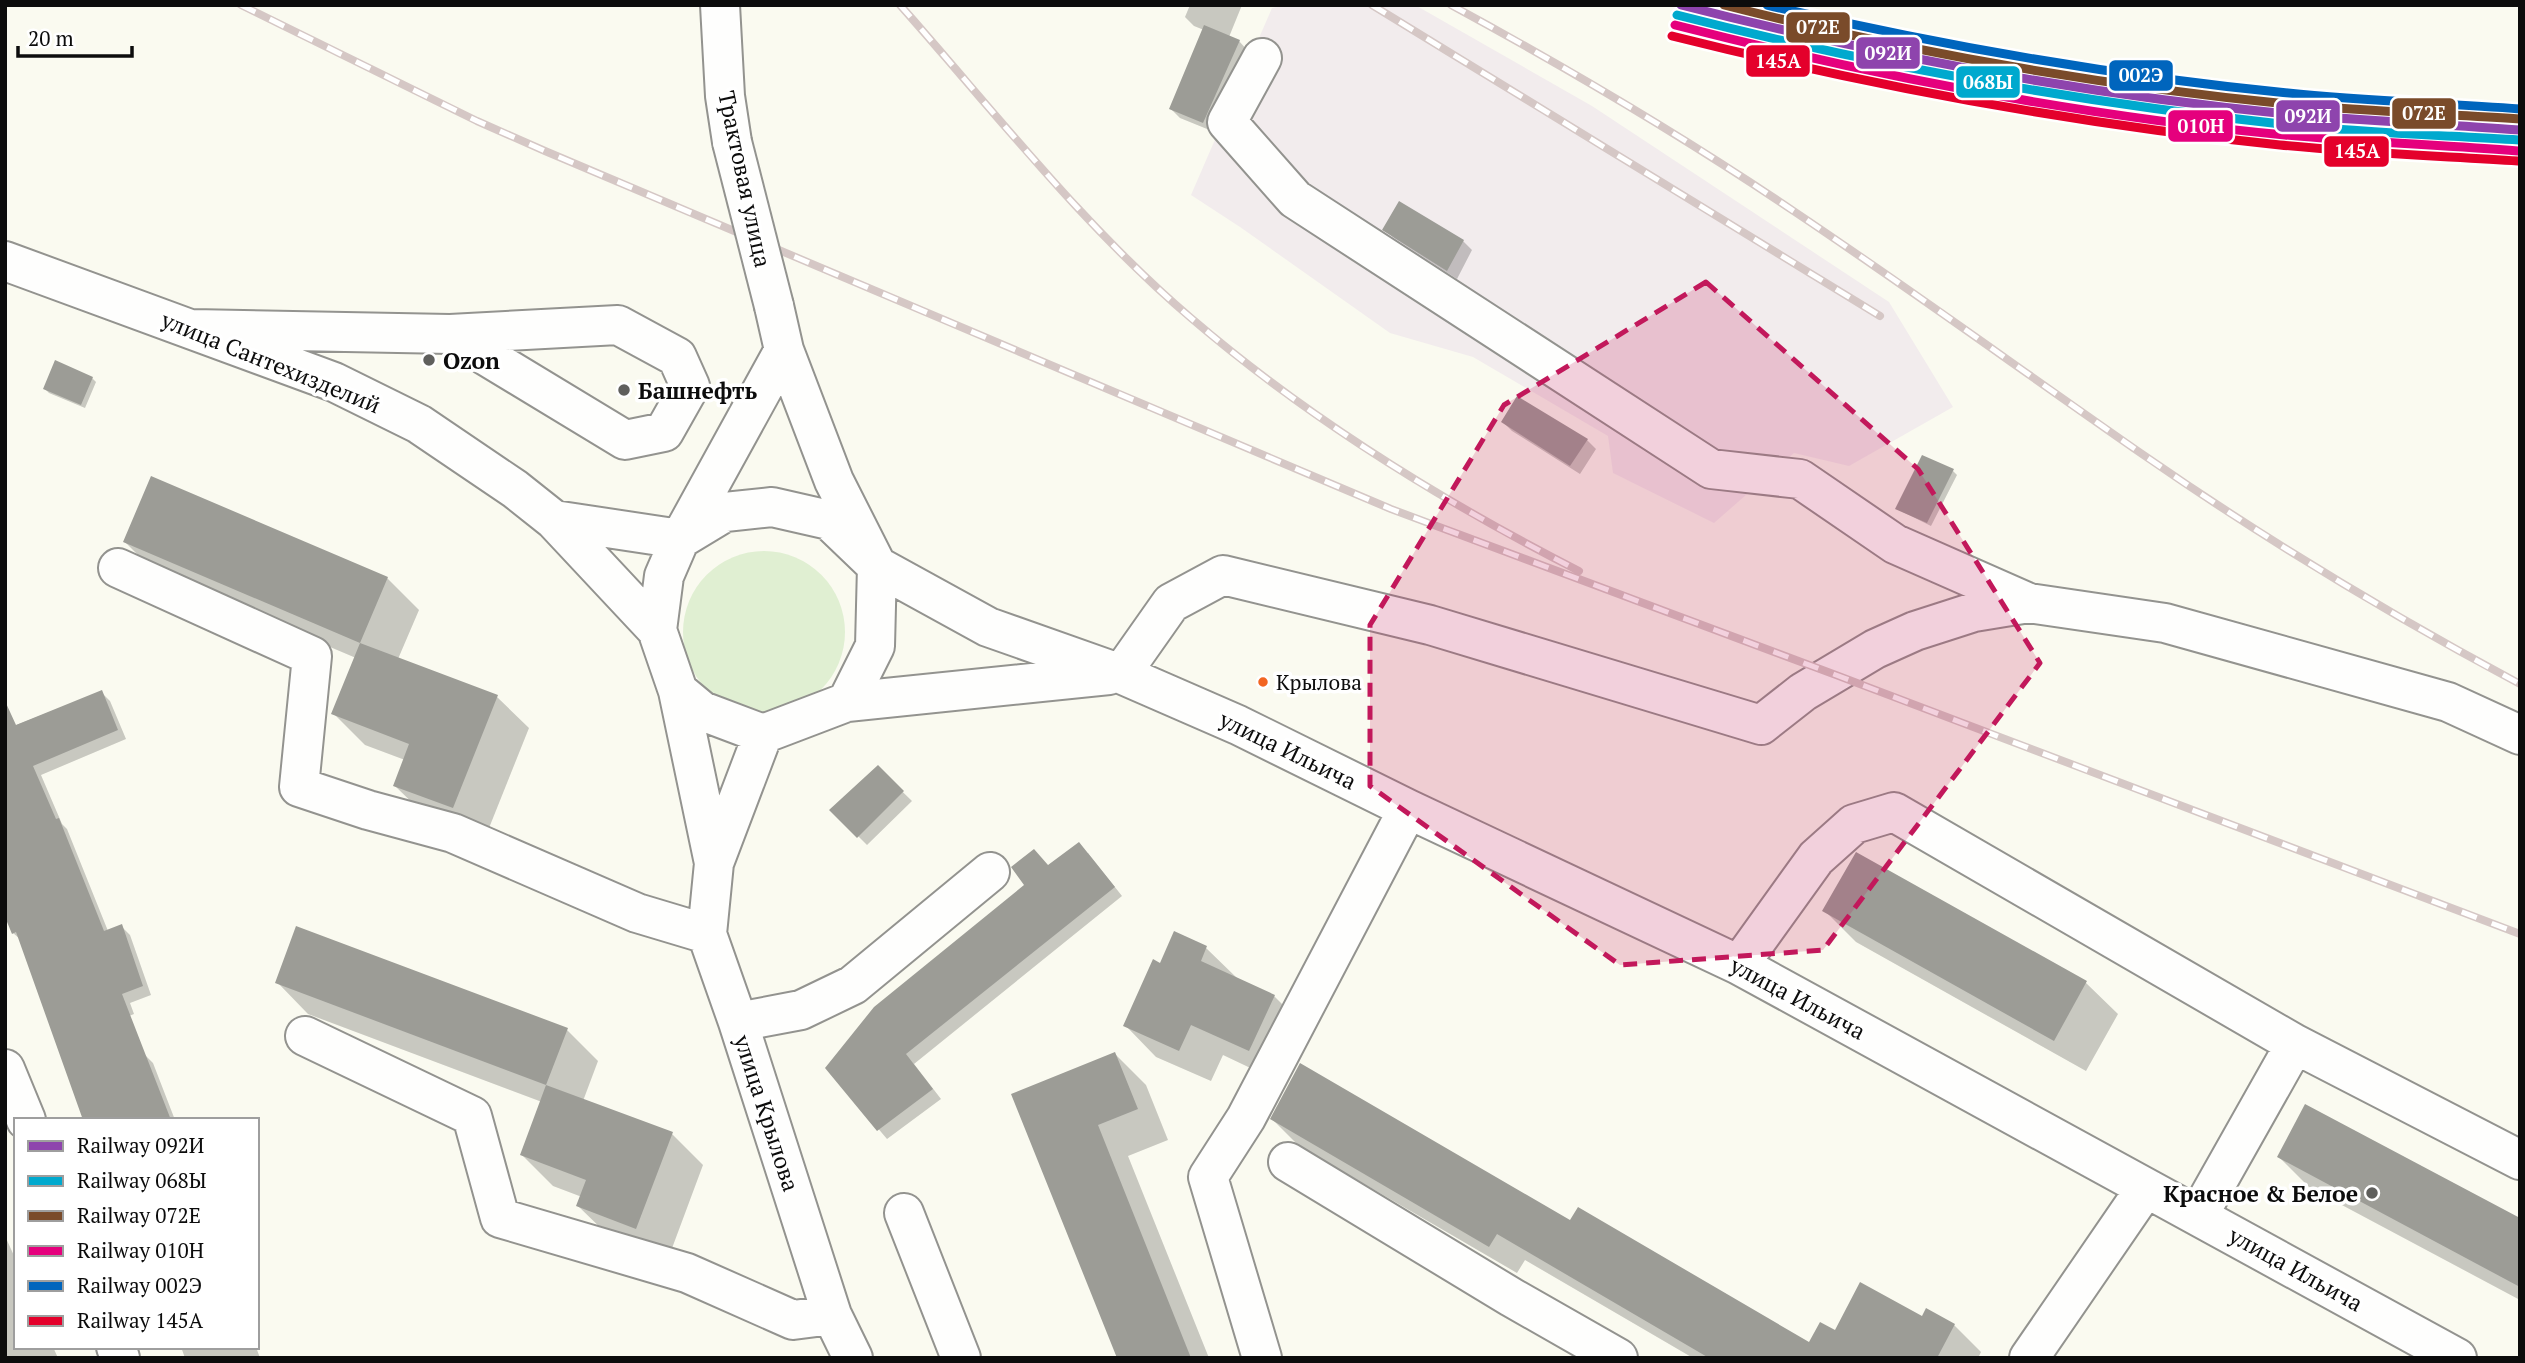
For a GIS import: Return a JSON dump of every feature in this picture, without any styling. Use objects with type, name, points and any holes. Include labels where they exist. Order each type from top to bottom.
[{"type":"street","name":"Трактовая улица","points":[[720,5],[725,96],[732,142],[784,350],[834,481],[877,566]]},
{"type":"street","points":[[1262,58],[1227,122],[1295,199],[1711,468],[1800,479],[1895,544],[2029,603],[2165,623],[2448,702],[2520,735]]},
{"type":"street","name":"улица Сантехизделий","points":[[5,261],[334,382],[419,424],[515,489],[554,520],[657,630]]},
{"type":"street","points":[[193,329],[450,334],[618,325],[677,357],[690,386],[664,432],[625,439],[450,334]]},
{"type":"street","points":[[714,863],[678,691],[657,630],[664,576],[680,539],[784,350]]},
{"type":"street","points":[[678,691],[702,711],[763,734],[847,702],[875,646],[877,566],[829,520],[772,508],[725,512],[680,539]]},
{"type":"street","name":"улица Сантехизделий","points":[[554,520],[680,539]]},
{"type":"street","name":"улица Ильича","points":[[877,566],[988,627],[1121,674],[1238,725],[1408,809],[1738,965],[2457,1358]]},
{"type":"street","points":[[118,568],[312,656],[299,787],[368,810],[453,833],[637,913],[707,934]]},
{"type":"street","points":[[1121,674],[1171,603],[1223,575],[1430,625],[1760,725],[1803,692],[1875,649],[1916,631],[1974,612],[2029,603]]},
{"type":"street","name":"улица Ильича","points":[[847,702],[1121,674]]},
{"type":"street","points":[[714,863],[763,734]]},
{"type":"street","points":[[1262,1358],[1208,1177],[1246,1118],[1408,809]]},
{"type":"street","points":[[1738,965],[1816,858],[1854,824],[1894,812],[2295,1044],[2520,1160]]},
{"type":"street","name":"улица Крылова","points":[[714,863],[707,934],[832,1315],[853,1358]]},
{"type":"street","points":[[738,1022],[801,1010],[853,985],[990,872]]},
{"type":"street","points":[[305,1036],[472,1115],[500,1218],[687,1273],[793,1320],[832,1315]]},
{"type":"street","points":[[2198,1216],[2295,1044]]},
{"type":"street","points":[[5,1069],[25,1118]]},
{"type":"street","points":[[1288,1162],[1511,1297],[1618,1358]]},
{"type":"street","points":[[2029,1358],[2145,1189]]},
{"type":"street","points":[[904,1213],[961,1358]]},
{"type":"highlighted area","points":[[1706,282],[1918,469],[2040,663],[1823,950],[1620,965],[1370,786],[1370,625],[1504,405]]},
{"type":"shaded area","points":[[1288,5],[1415,5],[1592,106],[1889,302],[1953,407],[1849,466],[1794,453],[1714,523],[1613,473],[1608,436],[1473,357],[1390,333],[1191,195],[1272,8]]},
{"type":"green space","points":[[764,551],[795,557],[822,574],[839,601],[845,632],[839,663],[822,690],[795,707],[764,713],[733,707],[706,690],[689,663],[683,632],[689,601],[706,574],[733,557]]},
{"type":"building","points":[[1204,25],[1240,40],[1203,123],[1169,109]]},
{"type":"building","points":[[1399,201],[1464,240],[1447,271],[1382,230]]},
{"type":"building","points":[[55,360],[93,377],[81,405],[43,389]]},
{"type":"building","points":[[1517,396],[1588,439],[1570,466],[1501,422]]},
{"type":"building","points":[[1922,455],[1954,469],[1927,523],[1895,509]]},
{"type":"building","points":[[151,476],[388,577],[360,643],[123,542]]},
{"type":"building","points":[[360,643],[498,695],[453,808],[393,786],[409,744],[331,714]]},
{"type":"building","points":[[102,690],[118,730],[33,766],[56,819],[59,818],[104,931],[122,924],[143,986],[122,994],[170,1118],[82,1118],[16,932],[12,934],[5,917],[5,701],[16,725]]},
{"type":"building","points":[[878,765],[904,791],[857,838],[829,810]]},
{"type":"building","points":[[1079,842],[1115,887],[906,1054],[933,1089],[877,1131],[825,1068],[874,1007],[1024,885],[1011,867],[1034,849],[1048,865]]},
{"type":"building","points":[[1856,852],[2087,981],[2054,1041],[1822,911]]},
{"type":"building","points":[[296,926],[568,1028],[546,1085],[275,983]]},
{"type":"building","points":[[1174,931],[1207,946],[1201,961],[1275,995],[1249,1051],[1191,1025],[1179,1051],[1123,1026],[1153,959],[1160,963]]},
{"type":"building","points":[[1115,1052],[1138,1109],[1098,1125],[1191,1358],[1117,1358],[1011,1094]]},
{"type":"building","points":[[1300,1063],[1570,1220],[1578,1207],[1809,1342],[1820,1322],[1835,1330],[1860,1282],[1922,1316],[1926,1308],[1955,1324],[1937,1358],[1709,1358],[1497,1234],[1489,1247],[1270,1119]]},
{"type":"building","points":[[546,1085],[673,1132],[636,1229],[576,1206],[586,1180],[520,1155]]},
{"type":"building","points":[[2305,1104],[2520,1218],[2520,1287],[2277,1157]]},
{"type":"railway","points":[[241,5],[477,121],[545,151],[1391,509],[2520,934]]},
{"type":"railway","points":[[900,5],[1076,206],[1113,245],[1191,318],[1282,390],[1378,456],[1477,516],[1579,571]]},
{"type":"railway","points":[[1372,5],[1880,316]]},
{"type":"railway","points":[[1451,5],[1626,104],[1753,184],[2190,487],[2282,546],[2424,631],[2520,684]]},
{"type":"rail line","name":"092И","points":[[1681,5],[1906,57],[2134,96],[2287,114],[2520,130]]},
{"type":"rail line","name":"072Е","points":[[1724,5],[1863,38],[2074,77],[2287,104],[2520,119]]},
{"type":"rail line","name":"002Э","points":[[1767,5],[1961,46],[2156,78],[2317,96],[2520,109]]},
{"type":"rail line","name":"068Ы","points":[[1677,15],[1902,66],[2129,105],[2311,127],[2519,140]]},
{"type":"rail line","name":"010Н","points":[[1675,25],[1902,77],[2131,117],[2285,135],[2518,151]]},
{"type":"rail line","name":"145А","points":[[1672,36],[1898,87],[2127,126],[2310,148],[2518,161]]},
{"type":"place","name":"Ozon","points":[[429,360]]},
{"type":"place","name":"Башнефть","points":[[624,390]]},
{"type":"place","name":"Крылова","points":[[1263,682]]},
{"type":"place","name":"Красное & Белое","points":[[2372,1193]]}]
